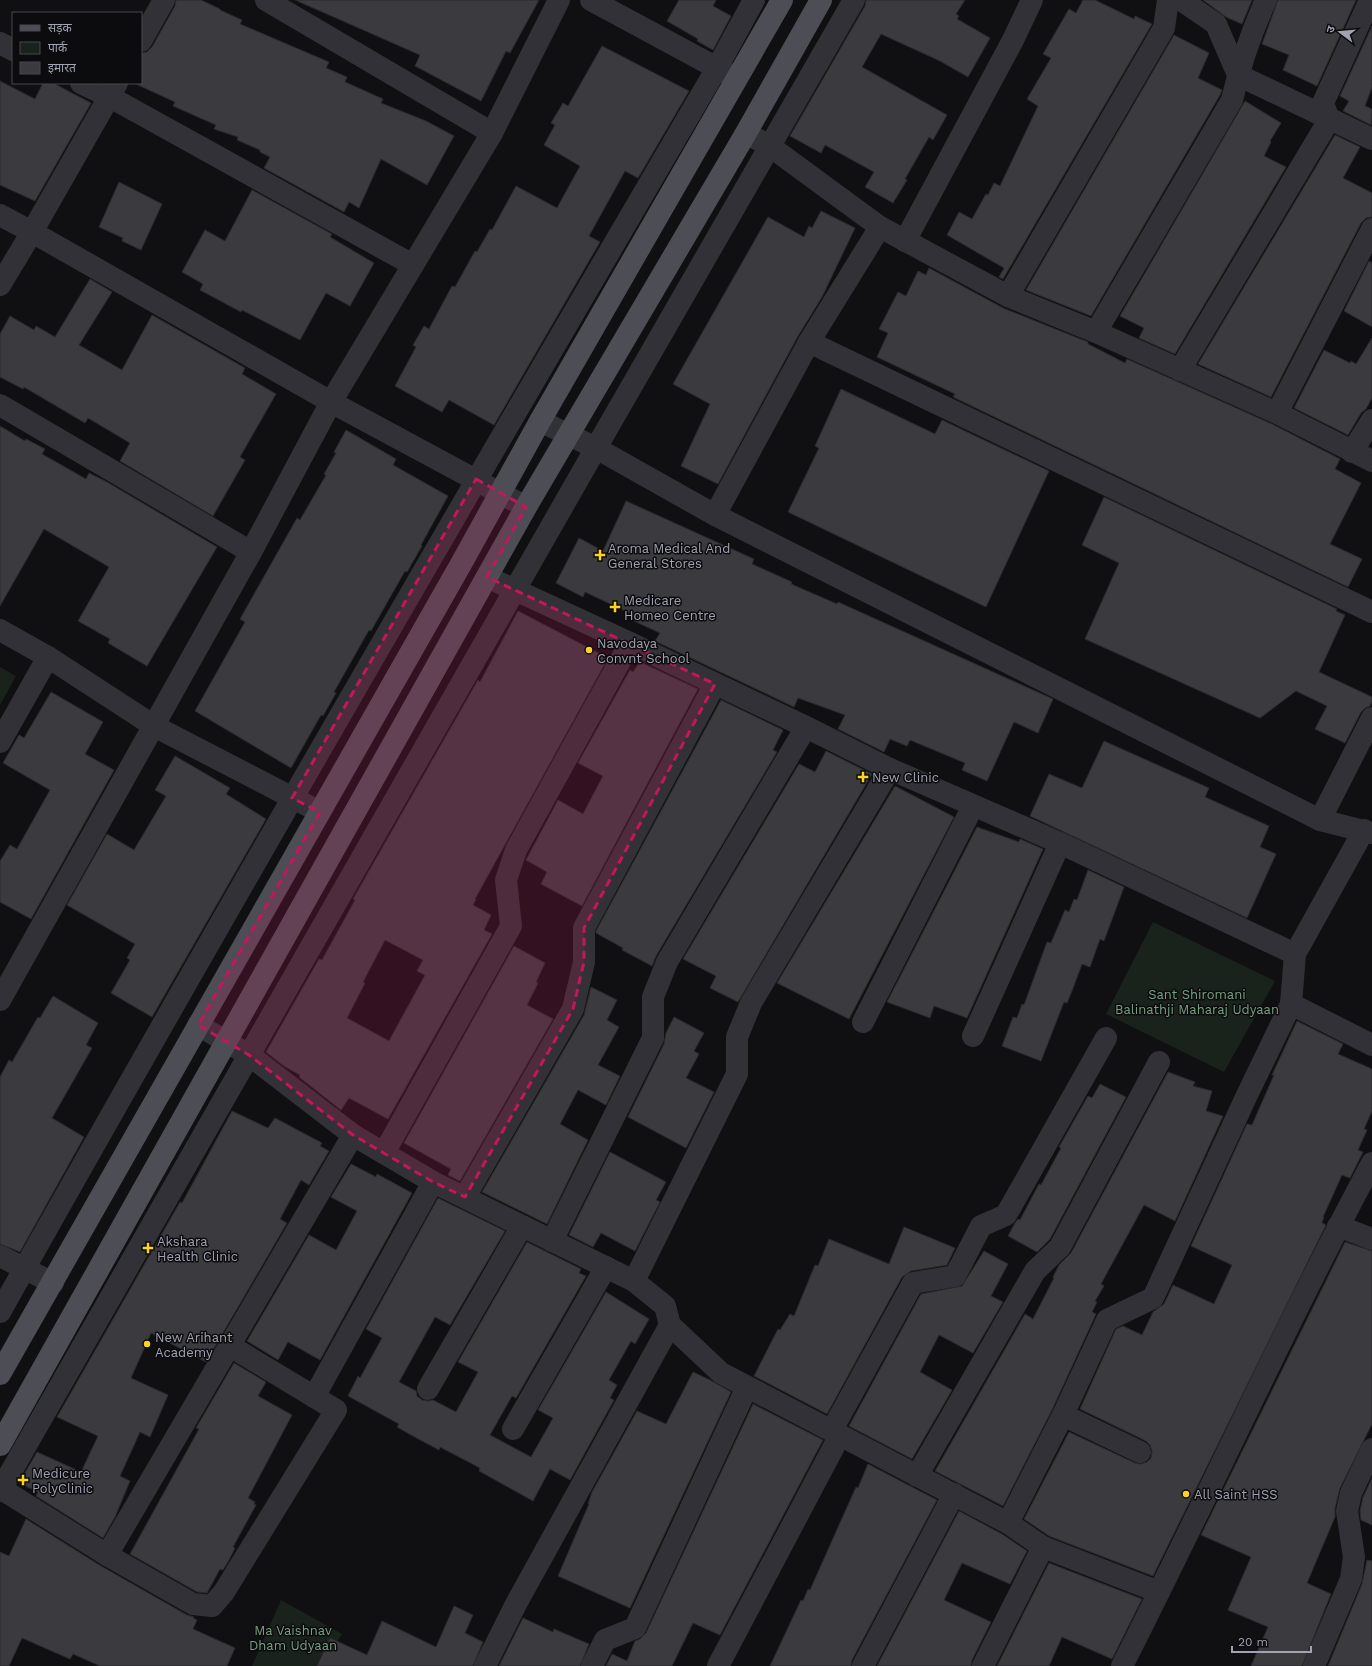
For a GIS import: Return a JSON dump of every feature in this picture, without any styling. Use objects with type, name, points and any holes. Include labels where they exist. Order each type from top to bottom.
[{"type":"main road","points":[[0,1374],[501,493],[540,421],[738,79],[782,0]]},
{"type":"main road","points":[[0,1445],[526,507],[746,133],[820,0]]},
{"type":"street","points":[[142,39],[164,0]]},
{"type":"street","points":[[266,0],[492,132]]},
{"type":"street","points":[[0,1000],[251,552],[331,402],[492,132],[559,0]]},
{"type":"street","points":[[591,0],[738,79]]},
{"type":"street","points":[[0,1312],[292,798],[476,479],[717,68],[754,0]]},
{"type":"street","points":[[230,1346],[336,1410],[224,1592],[212,1606],[193,1604],[106,1555],[0,1489],[854,0]]},
{"type":"street","points":[[905,241],[1013,40],[1032,0]]},
{"type":"street","points":[[1008,296],[1164,28],[1168,0]]},
{"type":"street","points":[[1181,0],[1216,24],[1238,75],[1329,120],[1372,139]]},
{"type":"street","points":[[1096,332],[1232,100],[1251,32],[1266,0]]},
{"type":"street","points":[[1180,370],[1329,120],[1324,103],[1370,0]]},
{"type":"street","points":[[0,43],[12,49]]},
{"type":"street","points":[[86,84],[114,90],[413,265]]},
{"type":"street","points":[[0,285],[114,90]]},
{"type":"street","points":[[746,133],[770,148],[880,227],[1008,296],[1096,332],[1277,413],[1372,461]]},
{"type":"street","points":[[0,215],[331,402],[526,507]]},
{"type":"street","points":[[715,515],[809,342],[880,227]]},
{"type":"street","points":[[1277,413],[1372,230]]},
{"type":"street","points":[[809,342],[1372,612]]},
{"type":"street","points":[[0,405],[251,552]]},
{"type":"street","points":[[1352,452],[1372,420]]},
{"type":"street","points":[[540,421],[596,448],[715,515],[1320,820],[1368,831],[1295,954],[1291,1004],[1246,1094],[1153,1298],[1107,1320],[1063,1415],[1008,1523]]},
{"type":"street","points":[[487,578],[630,643],[890,769],[1060,844],[1295,954]]},
{"type":"street","points":[[0,630],[48,657],[154,726],[320,812]]},
{"type":"street","points":[[384,1153],[510,926],[506,880],[516,850],[630,643]]},
{"type":"street","points":[[0,742],[48,657]]},
{"type":"street","points":[[465,1197],[573,1009],[584,962],[584,928],[715,684]]},
{"type":"street","points":[[1320,820],[1372,718]]},
{"type":"street","points":[[552,1241],[653,1038],[653,997],[666,962],[806,727]]},
{"type":"street","points":[[634,1281],[737,1074],[738,1037],[751,1003],[890,769]]},
{"type":"street","points":[[863,1022],[973,806]]},
{"type":"street","points":[[973,1036],[1060,844]]},
{"type":"street","points":[[1291,1004],[1372,1045]]},
{"type":"street","points":[[198,1025],[249,1055],[353,1135],[433,1182],[634,1281],[665,1306],[670,1325],[721,1373],[1008,1523],[1043,1547],[1159,1592]]},
{"type":"street","points":[[718,1666],[913,1283],[955,1276],[981,1226],[1006,1215],[1106,1038]]},
{"type":"street","points":[[918,1476],[1035,1271],[1060,1247],[1159,1062]]},
{"type":"street","points":[[106,1555],[353,1135]]},
{"type":"street","points":[[1122,1666],[1338,1226],[1372,1163]]},
{"type":"street","points":[[314,1397],[433,1182]]},
{"type":"street","points":[[428,1389],[522,1226]]},
{"type":"street","points":[[1338,1226],[1372,1239]]},
{"type":"street","points":[[0,1256],[53,1283]]},
{"type":"street","points":[[513,1429],[606,1267]]},
{"type":"street","points":[[485,1666],[520,1597],[670,1325]]},
{"type":"street","points":[[592,1666],[605,1640],[635,1628],[747,1387]]},
{"type":"street","points":[[1063,1415],[1140,1452]]},
{"type":"street","points":[[1314,1666],[1351,1579],[1354,1557],[1347,1512],[1351,1493],[1372,1449]]},
{"type":"street","points":[[863,1666],[954,1494]]},
{"type":"street","points":[[983,1666],[1043,1547]]},
{"type":"highlighted area","points":[[476,479],[526,507],[487,577],[715,684],[584,928],[584,962],[573,1009],[465,1197],[433,1182],[353,1135],[249,1055],[198,1025],[320,812],[292,798]]},
{"type":"green space","points":[[0,667],[16,676],[0,705]]},
{"type":"green space","name":"Sant Shiromani Balinathji Maharaj Udyaan","points":[[1153,922],[1275,981],[1224,1072],[1106,1014]]},
{"type":"green space","name":"Ma Vaishnav Dham Udyaan","points":[[281,1600],[342,1634],[323,1666],[252,1666]]},
{"type":"building","points":[[176,0],[201,0],[242,20],[240,24],[329,62],[326,68],[347,77],[345,82],[383,99],[381,103],[426,121],[454,136],[427,185],[381,159],[359,208],[349,202],[344,212],[264,168],[270,157],[260,152],[260,150],[237,140],[238,137],[214,129],[216,125],[173,106],[175,102],[138,85],[142,84],[142,53],[147,52],[152,47],[175,6]]},
{"type":"building","points":[[295,0],[539,0],[510,53],[506,51],[481,101],[415,66],[420,55]]},
{"type":"building","points":[[679,0],[716,0],[713,6],[731,16],[713,50],[697,41],[698,39],[667,21]]},
{"type":"building","points":[[866,0],[965,0],[956,14],[959,16],[957,19],[990,38],[968,77],[940,61],[881,34],[862,67],[947,115],[933,140],[929,137],[905,179],[907,180],[893,203],[865,187],[874,172],[825,145],[821,153],[790,136],[865,6]]},
{"type":"building","points":[[1083,0],[1095,0],[1134,19],[1135,16],[1152,24],[1003,279],[999,277],[1004,268],[947,235],[959,212],[972,219],[994,183],[1000,186],[1038,106],[1027,99],[1051,58],[1043,54],[1069,9],[1076,13]]},
{"type":"building","points":[[1203,0],[1252,0],[1242,24],[1226,17]]},
{"type":"building","points":[[1278,0],[1356,0],[1317,86],[1283,70],[1289,55],[1262,44]]},
{"type":"building","points":[[1372,26],[1372,87],[1365,106],[1372,109],[1371,125],[1343,111],[1349,101],[1340,96]]},
{"type":"building","points":[[1174,35],[1209,53],[1198,78],[1222,90],[1220,95],[1091,316],[1026,290]]},
{"type":"building","points":[[602,46],[689,91],[638,178],[625,171],[589,236],[600,242],[494,425],[449,400],[442,412],[395,386],[416,347],[413,345],[424,326],[429,329],[452,286],[455,287],[475,251],[477,252],[490,229],[492,230],[516,186],[557,208],[580,166],[544,145],[555,125],[551,123],[563,103],[568,106]]},
{"type":"building","points":[[0,81],[35,99],[42,84],[55,84],[91,103],[35,201],[0,185]]},
{"type":"building","points":[[1245,101],[1281,123],[1270,141],[1271,142],[1264,156],[1286,167],[1175,354],[1139,338],[1144,328],[1120,316]]},
{"type":"building","points":[[1335,135],[1360,147],[1343,178],[1372,193],[1372,217],[1366,218],[1361,223],[1271,397],[1198,364]]},
{"type":"building","points":[[119,182],[162,204],[141,250],[122,241],[123,238],[99,227]]},
{"type":"building","points":[[252,190],[332,234],[330,237],[374,263],[350,306],[326,293],[300,340],[242,310],[241,312],[200,290],[203,284],[182,272],[205,230],[225,241]]},
{"type":"building","points":[[821,211],[855,228],[822,297],[798,336],[718,484],[681,466],[710,404],[673,384],[768,217],[804,237],[809,226],[812,228]]},
{"type":"building","points":[[1369,261],[1372,263],[1372,327],[1344,311]]},
{"type":"building","points":[[929,268],[1003,308],[1088,342],[1088,344],[1125,363],[1127,359],[1272,424],[1340,459],[1335,469],[1361,483],[1330,544],[1362,559],[1348,587],[953,397],[955,394],[877,357],[888,333],[879,329],[898,292],[906,296],[918,271],[926,275]]},
{"type":"building","points":[[90,279],[112,292],[79,345],[122,370],[152,315],[245,368],[242,374],[276,394],[240,457],[245,460],[213,516],[120,461],[130,443],[88,418],[85,423],[24,387],[23,389],[0,377],[0,334],[10,316],[34,330],[36,326],[55,337]]},
{"type":"building","points":[[1372,338],[1372,398],[1348,435],[1294,408],[1324,350],[1350,363],[1351,361],[1356,364]]},
{"type":"building","points":[[841,389],[935,434],[942,420],[1049,471],[986,607],[788,512],[819,448],[815,446]]},
{"type":"building","points":[[0,426],[25,441],[26,439],[45,449],[42,454],[86,479],[89,473],[107,482],[217,547],[147,666],[108,643],[110,639],[78,621],[109,567],[44,529],[0,606]]},
{"type":"building","points":[[346,430],[396,459],[393,465],[448,496],[407,572],[405,571],[371,631],[369,630],[334,692],[336,693],[323,716],[321,715],[291,768],[195,711],[245,622],[240,619],[297,518],[300,520],[326,475],[324,474],[336,453],[334,452]]},
{"type":"building","points":[[1104,497],[1337,609],[1336,611],[1345,615],[1319,672],[1372,697],[1372,702],[1370,706],[1361,712],[1345,743],[1315,729],[1327,706],[1296,691],[1260,718],[1085,639],[1119,563],[1082,545]]},
{"type":"building","points":[[626,501],[754,559],[752,564],[792,582],[791,584],[837,604],[838,602],[1053,699],[1038,733],[1014,722],[987,781],[962,770],[965,763],[910,740],[907,746],[890,739],[884,752],[838,729],[845,715],[798,698],[794,707],[655,641],[660,633],[634,621],[636,616],[585,592],[583,597],[556,583],[579,538],[603,551]]},
{"type":"building","points":[[518,611],[608,658],[475,899],[473,905],[491,915],[484,930],[492,934],[388,1119],[349,1098],[341,1110],[299,1077],[300,1075],[284,1066],[266,1052],[319,959],[322,960],[355,900],[353,899],[478,680],[480,682]],"holes":[[[385,940],[423,960],[417,971],[425,975],[389,1041],[347,1018],[365,983],[363,982]]]},
{"type":"building","points":[[640,662],[698,689],[582,906],[541,884],[547,872],[526,860],[558,800],[583,814],[603,776],[578,763],[630,670],[633,672]]},
{"type":"building","points":[[51,692],[103,722],[85,754],[114,770],[31,919],[0,902],[0,861],[10,845],[17,849],[50,790],[3,763],[19,735],[24,738]]},
{"type":"building","points":[[721,700],[783,730],[773,750],[777,752],[656,956],[652,966],[622,950],[623,948],[596,933],[596,931]]},
{"type":"building","points":[[1104,741],[1209,788],[1205,797],[1269,826],[1260,847],[1276,854],[1247,918],[1030,816],[1049,774],[1082,788]]},
{"type":"building","points":[[826,751],[872,774],[738,1002],[710,988],[716,976],[683,959],[799,764],[815,772]]},
{"type":"building","points":[[175,756],[230,788],[226,794],[266,819],[152,1017],[111,993],[130,960],[127,958],[135,944],[67,905],[107,834],[134,850],[166,796],[155,790]]},
{"type":"building","points":[[895,786],[954,817],[849,1019],[777,983]]},
{"type":"building","points":[[977,827],[1019,842],[1020,839],[1043,849],[967,1018],[934,1006],[930,1018],[887,1002]]},
{"type":"building","points":[[1088,870],[1124,887],[1104,941],[1100,939],[1090,967],[1082,964],[1067,1003],[1064,1002],[1041,1061],[1002,1046],[1013,1017],[1017,1018],[1022,1004],[1024,1005],[1047,942],[1051,943],[1065,910],[1069,912],[1074,899],[1077,900]]},
{"type":"building","points":[[514,946],[545,963],[536,982],[538,983],[527,1005],[553,1019],[460,1181],[448,1175],[451,1169],[404,1143]]},
{"type":"building","points":[[591,987],[617,1000],[607,1020],[619,1027],[598,1065],[620,1076],[606,1105],[578,1090],[560,1124],[588,1140],[547,1224],[482,1192],[584,1015]]},
{"type":"building","points":[[53,996],[98,1023],[86,1045],[92,1048],[52,1118],[84,1137],[20,1252],[0,1244],[0,1077],[9,1060],[12,1062],[38,1017],[40,1018]]},
{"type":"building","points":[[674,1017],[704,1033],[694,1051],[699,1054],[686,1078],[714,1092],[686,1148],[628,1117],[664,1044],[666,1033]]},
{"type":"building","points":[[1297,1021],[1343,1044],[1338,1054],[1372,1069],[1372,1111],[1364,1129],[1367,1130],[1358,1150],[1363,1152],[1350,1178],[1342,1175],[1323,1217],[1322,1223],[1326,1225],[1153,1576],[1049,1536],[1024,1519],[1069,1432],[1135,1463],[1141,1464],[1147,1462],[1151,1458],[1152,1451],[1150,1445],[1146,1441],[1080,1409],[1116,1329],[1123,1326],[1142,1335],[1153,1312],[1164,1304],[1173,1285],[1214,1304],[1232,1265],[1191,1246],[1247,1124],[1252,1125],[1274,1075],[1272,1075]]},
{"type":"building","points":[[1168,1072],[1195,1082],[1193,1086],[1212,1091],[1206,1111],[1223,1116],[1175,1221],[1144,1205],[1101,1284],[1104,1286],[1095,1301],[1097,1302],[1092,1312],[1096,1314],[1052,1410],[1003,1506],[935,1471],[1025,1314],[1033,1319],[1059,1265],[1071,1253]]},
{"type":"building","points":[[1100,1084],[1126,1097],[1050,1239],[1037,1252],[1008,1236],[1018,1219],[1020,1220],[1039,1184],[1041,1185],[1061,1148],[1059,1147],[1088,1096],[1092,1098]]},
{"type":"building","points":[[232,1111],[268,1128],[275,1118],[322,1143],[320,1146],[329,1151],[309,1185],[301,1180],[280,1219],[287,1223],[206,1362],[151,1333],[131,1378],[168,1395],[150,1437],[140,1432],[120,1476],[130,1481],[115,1517],[103,1538],[36,1496],[38,1492],[19,1483],[37,1452],[81,1472],[98,1436],[57,1417],[180,1202],[182,1203]]},
{"type":"building","points":[[610,1152],[666,1182],[656,1200],[660,1202],[635,1251],[601,1233],[593,1247],[569,1235]]},
{"type":"building","points":[[351,1164],[376,1177],[377,1174],[412,1193],[320,1360],[288,1342],[278,1360],[247,1341],[309,1235],[336,1250],[357,1211],[331,1197]]},
{"type":"building","points":[[438,1198],[505,1231],[450,1325],[435,1317],[399,1382],[416,1391],[417,1396],[422,1400],[433,1400],[456,1412],[478,1372],[458,1362],[527,1242],[581,1269],[579,1273],[586,1276],[516,1398],[512,1396],[490,1435],[531,1457],[553,1418],[538,1410],[606,1292],[649,1319],[635,1344],[631,1341],[609,1380],[617,1385],[610,1398],[614,1400],[570,1480],[550,1469],[533,1501],[479,1471],[480,1468],[440,1447],[439,1450],[411,1435],[397,1427],[399,1424],[348,1396],[358,1376],[360,1378],[382,1338],[366,1329]]},
{"type":"building","points":[[904,1227],[955,1248],[947,1265],[911,1271],[902,1277],[827,1414],[754,1376],[778,1329],[780,1330],[790,1314],[794,1316],[815,1265],[818,1266],[829,1239],[889,1264]]},
{"type":"building","points":[[1345,1242],[1372,1251],[1372,1424],[1340,1488],[1335,1508],[1335,1517],[1307,1583],[1331,1594],[1302,1666],[1251,1666],[1268,1627],[1228,1610],[1251,1557],[1201,1535]]},
{"type":"building","points":[[984,1251],[1008,1264],[991,1296],[1003,1302],[973,1353],[939,1335],[920,1372],[952,1390],[912,1459],[849,1426],[921,1294],[962,1286]]},
{"type":"building","points":[[234,1363],[266,1382],[258,1396],[292,1415],[248,1498],[255,1502],[254,1504],[256,1505],[233,1547],[235,1548],[228,1562],[223,1570],[220,1569],[207,1593],[197,1592],[130,1554],[199,1429],[196,1428]]},
{"type":"building","points":[[693,1372],[731,1392],[630,1608],[558,1576],[589,1504],[592,1492],[637,1411],[666,1424]]},
{"type":"building","points":[[753,1404],[823,1440],[720,1635],[693,1623],[672,1666],[606,1666],[612,1654],[627,1661],[635,1641],[640,1639],[646,1633]]},
{"type":"building","points":[[868,1464],[937,1500],[852,1660],[851,1666],[770,1666],[801,1600],[803,1601],[808,1589],[810,1590],[856,1487],[858,1488]]},
{"type":"building","points":[[1372,1478],[1372,1525],[1361,1520],[1360,1511],[1363,1497]]},
{"type":"building","points":[[959,1511],[1002,1534],[1027,1551],[1010,1584],[962,1563],[944,1600],[991,1622],[972,1660],[971,1666],[877,1666]]},
{"type":"building","points":[[26,1519],[101,1566],[187,1615],[194,1617],[193,1618],[197,1620],[193,1629],[235,1648],[227,1666],[100,1666],[73,1654],[70,1659],[22,1638],[9,1666],[0,1666],[0,1552],[9,1556]]},
{"type":"building","points":[[1367,1560],[1372,1561],[1372,1666],[1328,1666],[1362,1584]]},
{"type":"building","points":[[1049,1563],[1142,1599],[1112,1659],[1062,1637],[1049,1666],[997,1666]]},
{"type":"building","points":[[454,1606],[473,1615],[465,1633],[483,1642],[473,1666],[317,1666],[330,1638],[367,1655],[382,1621],[436,1647]]},
{"type":"building","points":[[523,1618],[553,1632],[554,1629],[589,1644],[580,1666],[499,1666]]},
{"type":"place","name":"Aroma Medical And General Stores","points":[[600,555]]},
{"type":"place","name":"Medicare Homeo Centre","points":[[615,607]]},
{"type":"place","name":"Navodaya Convnt School","points":[[589,650]]},
{"type":"place","name":"New Clinic","points":[[863,777]]},
{"type":"place","name":"Akshara Health Clinic","points":[[148,1248]]},
{"type":"place","name":"New Arihant Academy","points":[[147,1344]]},
{"type":"place","name":"Medicure PolyClinic","points":[[23,1480]]},
{"type":"place","name":"All Saint HSS","points":[[1186,1494]]}]
